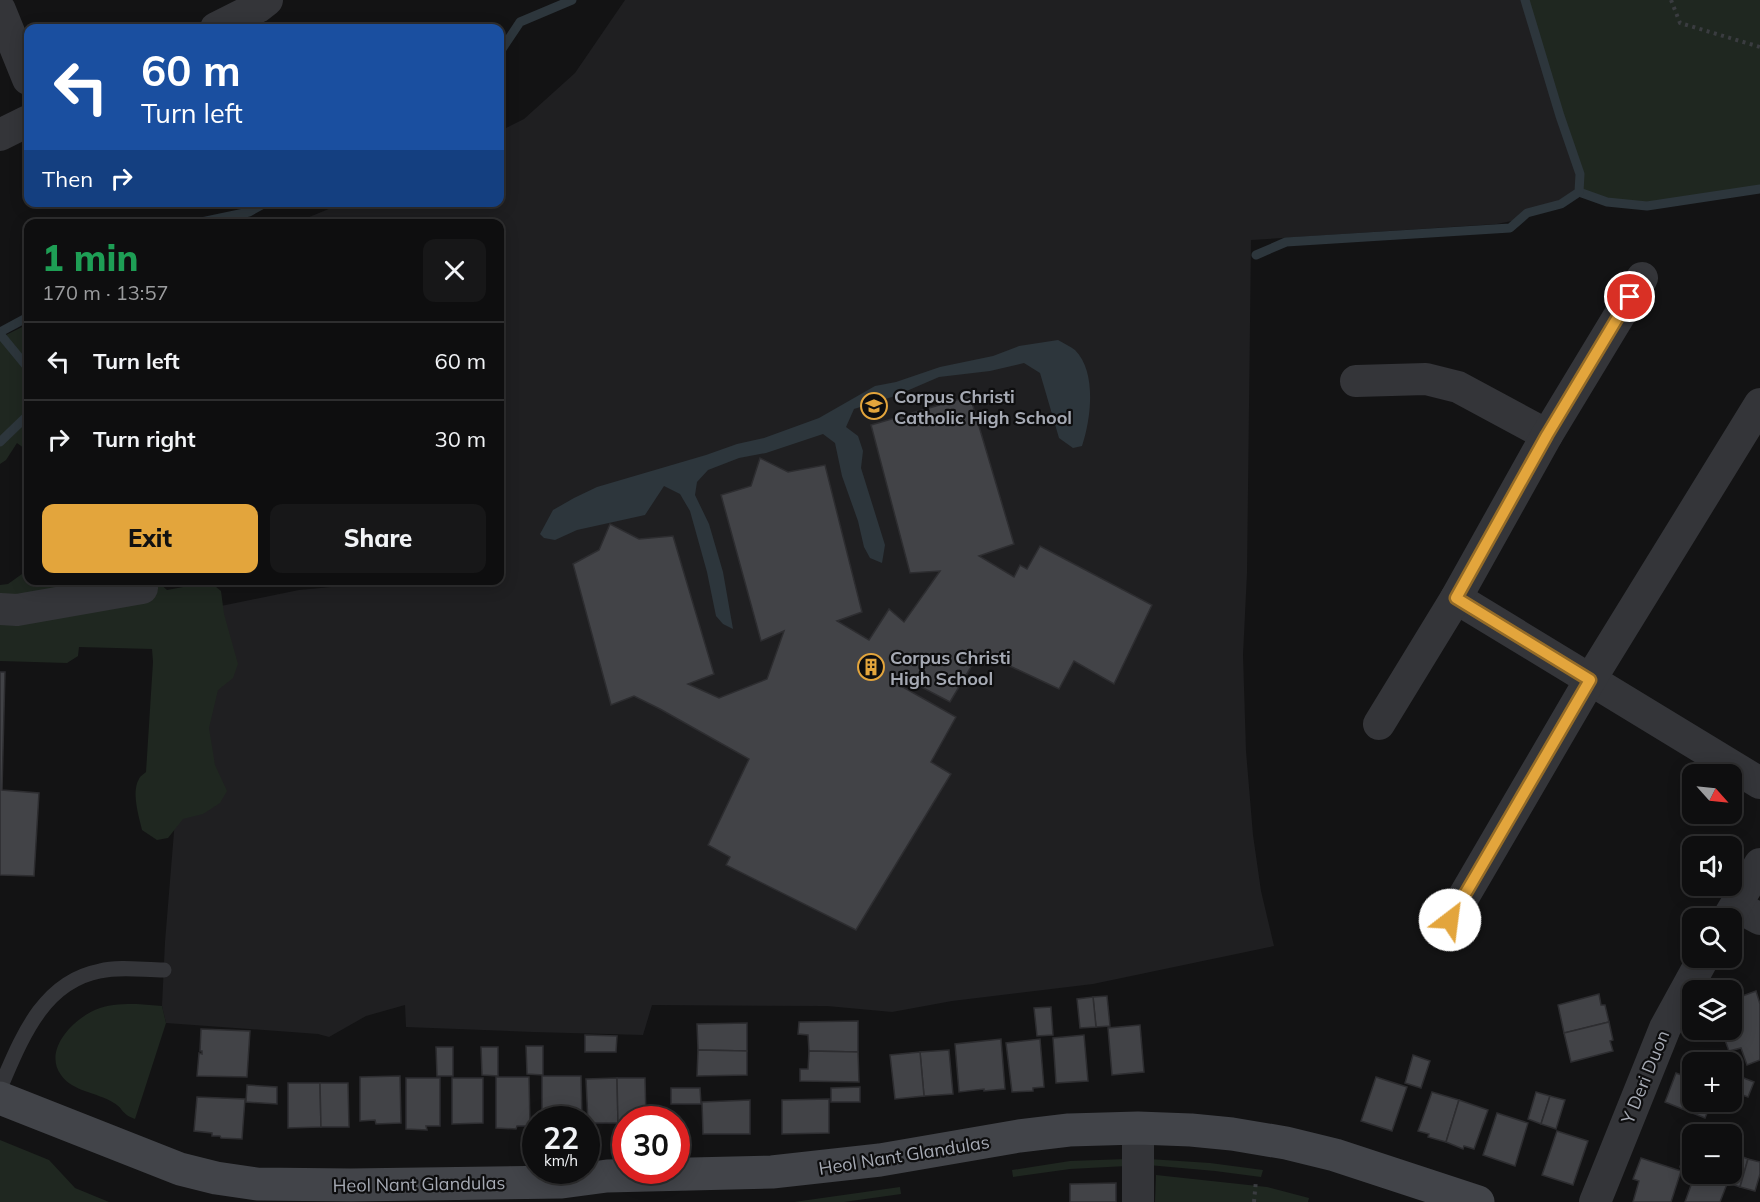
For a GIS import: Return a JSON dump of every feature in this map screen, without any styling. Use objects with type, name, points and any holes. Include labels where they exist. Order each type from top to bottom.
[{"type":"street","points":[[224,24],[267,0]]},
{"type":"street","points":[[0,10],[24,69]]},
{"type":"street","points":[[0,135],[24,123]]},
{"type":"street","points":[[1378,724],[1456,598],[1547,435],[1642,278]]},
{"type":"street","points":[[1356,381],[1426,379],[1458,387],[1547,435]]},
{"type":"street","points":[[1450,920],[1590,680],[1760,404]]},
{"type":"street","points":[[0,609],[17,610],[142,588]]},
{"type":"street","points":[[1456,598],[1760,783]]},
{"type":"street","points":[[1742,911],[1760,864]]},
{"type":"street","name":"Y Deri Duon","points":[[1595,1202],[1665,1028],[1697,968]]},
{"type":"street","name":"Heol Nant Glandulas","points":[[0,1098],[180,1169],[216,1178],[257,1184],[562,1182],[607,1176],[772,1172],[880,1160],[1069,1130],[1138,1128],[1232,1134],[1286,1143],[1335,1155],[1478,1202]]},
{"type":"street","points":[[1138,1128],[1138,1202]]},
{"type":"lane","points":[[0,1088],[33,1019],[49,999],[64,986],[79,977],[100,970],[164,970]]},
{"type":"path","points":[[1671,0],[1680,23],[1760,47]]},
{"type":"path","points":[[1254,1202],[1256,1180]]},
{"type":"shaded area","name":"Corpus Christi Catholic High School","points":[[625,0],[1527,0],[1580,189],[1561,200],[1512,221],[1497,224],[1251,240],[1247,573],[1243,655],[1246,751],[1253,835],[1261,891],[1274,946],[1093,984],[952,1001],[892,1012],[827,1006],[652,1005],[643,1035],[406,1027],[405,1005],[366,1016],[329,1037],[318,1034],[166,1023],[162,1006],[165,942],[192,612],[299,590],[342,585],[504,585],[504,219],[305,219],[333,207],[504,207],[504,129],[524,119],[575,73]]},
{"type":"shaded area","points":[[1525,0],[1760,0],[1760,189],[1647,206],[1607,202],[1579,192],[1580,174]]},
{"type":"shaded area","points":[[24,327],[24,448],[17,443],[6,460],[0,464],[0,338]]},
{"type":"shaded area","points":[[1058,340],[1075,350],[1087,370],[1090,410],[1082,446],[1073,448],[1059,438],[1040,373],[1024,363],[990,371],[939,377],[895,396],[854,409],[846,427],[858,436],[863,451],[861,468],[885,545],[882,563],[870,558],[864,547],[858,521],[842,476],[835,443],[823,434],[766,453],[739,458],[708,470],[697,482],[695,495],[709,524],[723,572],[733,629],[723,624],[716,616],[707,572],[690,511],[680,494],[664,486],[645,515],[577,530],[555,540],[544,538],[540,534],[553,510],[597,487],[737,444],[764,438],[819,418],[875,386],[896,382],[940,367],[993,356],[1019,346]]},
{"type":"shaded area","points":[[22,574],[24,574],[24,585],[161,585],[167,590],[194,585],[214,585],[221,591],[224,614],[238,664],[233,678],[218,690],[209,728],[215,765],[227,791],[220,803],[203,814],[183,819],[168,838],[157,840],[142,830],[136,804],[136,791],[140,778],[146,772],[152,649],[79,647],[78,656],[67,663],[0,661],[0,585],[8,584]]},
{"type":"shaded area","points":[[137,1004],[162,1006],[166,1023],[135,1119],[114,1103],[66,1081],[56,1065],[56,1055],[64,1035],[81,1018],[100,1008]]},
{"type":"shaded area","points":[[0,1140],[49,1160],[75,1188],[109,1202],[0,1202]]},
{"type":"shaded area","points":[[1127,1159],[1127,1166],[1070,1169],[1013,1177],[1012,1170],[1070,1161]]},
{"type":"shaded area","points":[[1149,1159],[1210,1163],[1263,1170],[1261,1177],[1148,1165]]},
{"type":"shaded area","points":[[1156,1175],[1267,1187],[1309,1198],[1308,1202],[1155,1202]]},
{"type":"shaded area","points":[[900,1187],[901,1194],[844,1202],[794,1202]]},
{"type":"building","name":"Corpus Christi High School","points":[[970,396],[1014,544],[979,556],[1014,577],[1020,565],[1027,569],[1040,546],[1152,605],[1114,684],[1074,661],[1059,689],[980,652],[950,702],[906,679],[901,686],[956,717],[931,762],[951,774],[856,930],[726,865],[730,857],[708,845],[749,759],[634,696],[611,705],[573,564],[599,550],[610,524],[639,539],[673,536],[714,674],[688,684],[719,698],[767,679],[784,631],[761,641],[721,495],[751,486],[760,458],[788,472],[825,465],[862,612],[837,621],[869,640],[889,609],[904,622],[940,571],[910,573],[871,425]]},
{"type":"building","points":[[0,672],[5,672],[2,790],[39,793],[34,876],[0,875]]},
{"type":"building","points":[[1756,991],[1760,1004],[1760,1060],[1747,1065],[1741,1048],[1729,1051],[1725,1040],[1742,1040],[1742,996]]},
{"type":"building","points":[[1599,994],[1601,1005],[1605,1005],[1609,1022],[1564,1033],[1558,1005]]},
{"type":"building","points":[[1107,996],[1110,1026],[1096,1027],[1093,997]]},
{"type":"building","points":[[1093,997],[1096,1027],[1080,1028],[1077,999]]},
{"type":"building","points":[[1051,1007],[1053,1035],[1037,1036],[1034,1008]]},
{"type":"building","points":[[858,1021],[858,1052],[809,1051],[808,1035],[798,1034],[799,1022]]},
{"type":"building","points":[[1609,1022],[1613,1051],[1571,1062],[1564,1033]]},
{"type":"building","points":[[747,1023],[747,1051],[698,1050],[697,1024]]},
{"type":"building","points":[[1140,1025],[1144,1072],[1112,1075],[1108,1028]]},
{"type":"building","points":[[201,1029],[250,1031],[247,1077],[197,1076],[199,1053],[202,1054],[200,1051]]},
{"type":"building","points":[[585,1035],[617,1036],[616,1052],[585,1052]]},
{"type":"building","points":[[1084,1035],[1088,1081],[1056,1083],[1053,1038]]},
{"type":"building","points":[[1001,1039],[1005,1089],[959,1092],[955,1044]]},
{"type":"building","points":[[1040,1039],[1044,1087],[1033,1088],[1033,1091],[1012,1092],[1006,1043]]},
{"type":"building","points":[[526,1046],[543,1046],[543,1075],[527,1074]]},
{"type":"building","points":[[436,1047],[453,1047],[453,1076],[437,1076]]},
{"type":"building","points":[[481,1047],[498,1047],[498,1076],[482,1075]]},
{"type":"building","points":[[698,1050],[747,1051],[747,1075],[697,1076]]},
{"type":"building","points":[[949,1050],[953,1094],[924,1096],[920,1052]]},
{"type":"building","points":[[809,1051],[858,1052],[859,1082],[800,1081],[800,1069],[808,1069]]},
{"type":"building","points":[[920,1052],[924,1096],[895,1099],[890,1055]]},
{"type":"building","points":[[1413,1055],[1430,1061],[1421,1088],[1405,1083]]},
{"type":"building","points":[[1676,1073],[1682,1075],[1682,1109],[1665,1102]]},
{"type":"building","points":[[400,1076],[401,1123],[376,1124],[375,1120],[360,1121],[360,1077]]},
{"type":"building","points":[[542,1076],[581,1076],[582,1106],[542,1106]]},
{"type":"building","points":[[496,1077],[529,1077],[530,1106],[522,1106],[522,1126],[517,1126],[516,1129],[496,1128]]},
{"type":"building","points":[[1376,1077],[1407,1087],[1392,1131],[1361,1121]]},
{"type":"building","points":[[1742,1077],[1754,1082],[1748,1097],[1742,1095]]},
{"type":"building","points":[[406,1078],[440,1078],[440,1126],[426,1126],[427,1130],[406,1129]]},
{"type":"building","points":[[452,1078],[483,1078],[483,1123],[452,1124]]},
{"type":"building","points":[[617,1078],[618,1106],[612,1106],[612,1123],[600,1123],[600,1106],[587,1106],[586,1079]]},
{"type":"building","points":[[617,1078],[645,1078],[646,1106],[618,1106]]},
{"type":"building","points":[[288,1083],[320,1083],[321,1127],[288,1128]]},
{"type":"building","points":[[320,1083],[348,1083],[349,1127],[321,1127]]},
{"type":"building","points":[[247,1085],[277,1087],[277,1104],[246,1102]]},
{"type":"building","points":[[860,1087],[860,1102],[831,1102],[831,1088]]},
{"type":"building","points":[[671,1088],[700,1088],[701,1104],[671,1104]]},
{"type":"building","points":[[1432,1092],[1459,1100],[1446,1142],[1428,1137],[1429,1134],[1418,1131]]},
{"type":"building","points":[[1536,1092],[1550,1096],[1541,1124],[1528,1119]]},
{"type":"building","points":[[1550,1096],[1565,1100],[1556,1129],[1541,1124]]},
{"type":"building","points":[[197,1097],[245,1099],[242,1139],[221,1138],[212,1136],[212,1133],[194,1131]]},
{"type":"building","points":[[829,1099],[829,1133],[782,1134],[782,1100]]},
{"type":"building","points":[[750,1100],[750,1134],[703,1134],[702,1102]]},
{"type":"building","points":[[1459,1100],[1488,1110],[1474,1149],[1464,1146],[1463,1149],[1446,1142]]},
{"type":"building","points":[[1690,1112],[1707,1112],[1705,1118]]},
{"type":"building","points":[[1497,1113],[1528,1123],[1515,1166],[1483,1155]]},
{"type":"building","points":[[1557,1131],[1588,1141],[1573,1185],[1542,1175]]},
{"type":"building","points":[[1742,1157],[1748,1159],[1742,1180]]},
{"type":"building","points":[[1641,1158],[1681,1171],[1671,1202],[1633,1202],[1639,1181],[1633,1179]]},
{"type":"building","points":[[1748,1159],[1760,1162],[1760,1174],[1755,1191],[1740,1187]]},
{"type":"building","points":[[1116,1183],[1116,1202],[1070,1202],[1070,1184]]},
{"type":"building","points":[[1691,1184],[1727,1184],[1720,1202],[1685,1202]]},
{"type":"waterway","points":[[504,46],[520,22],[572,0]]},
{"type":"waterway","points":[[1256,255],[1286,242],[1510,228],[1527,213],[1561,204],[1579,192],[1580,174],[1525,0]]},
{"type":"waterway","points":[[1579,192],[1607,202],[1647,206],[1760,189]]},
{"type":"waterway","points":[[216,219],[249,212],[258,207]]},
{"type":"waterway","points":[[0,332],[24,319]]},
{"type":"waterway","points":[[0,334],[24,363]]},
{"type":"waterway","points":[[0,442],[24,419]]},
{"type":"place","name":"Corpus Christi Catholic High School","points":[[874,406]]},
{"type":"place","name":"Corpus Christi High School","points":[[871,667]]},
{"type":"route","points":[[1450,920],[1590,680],[1456,598],[1547,435],[1630,297]]}]
